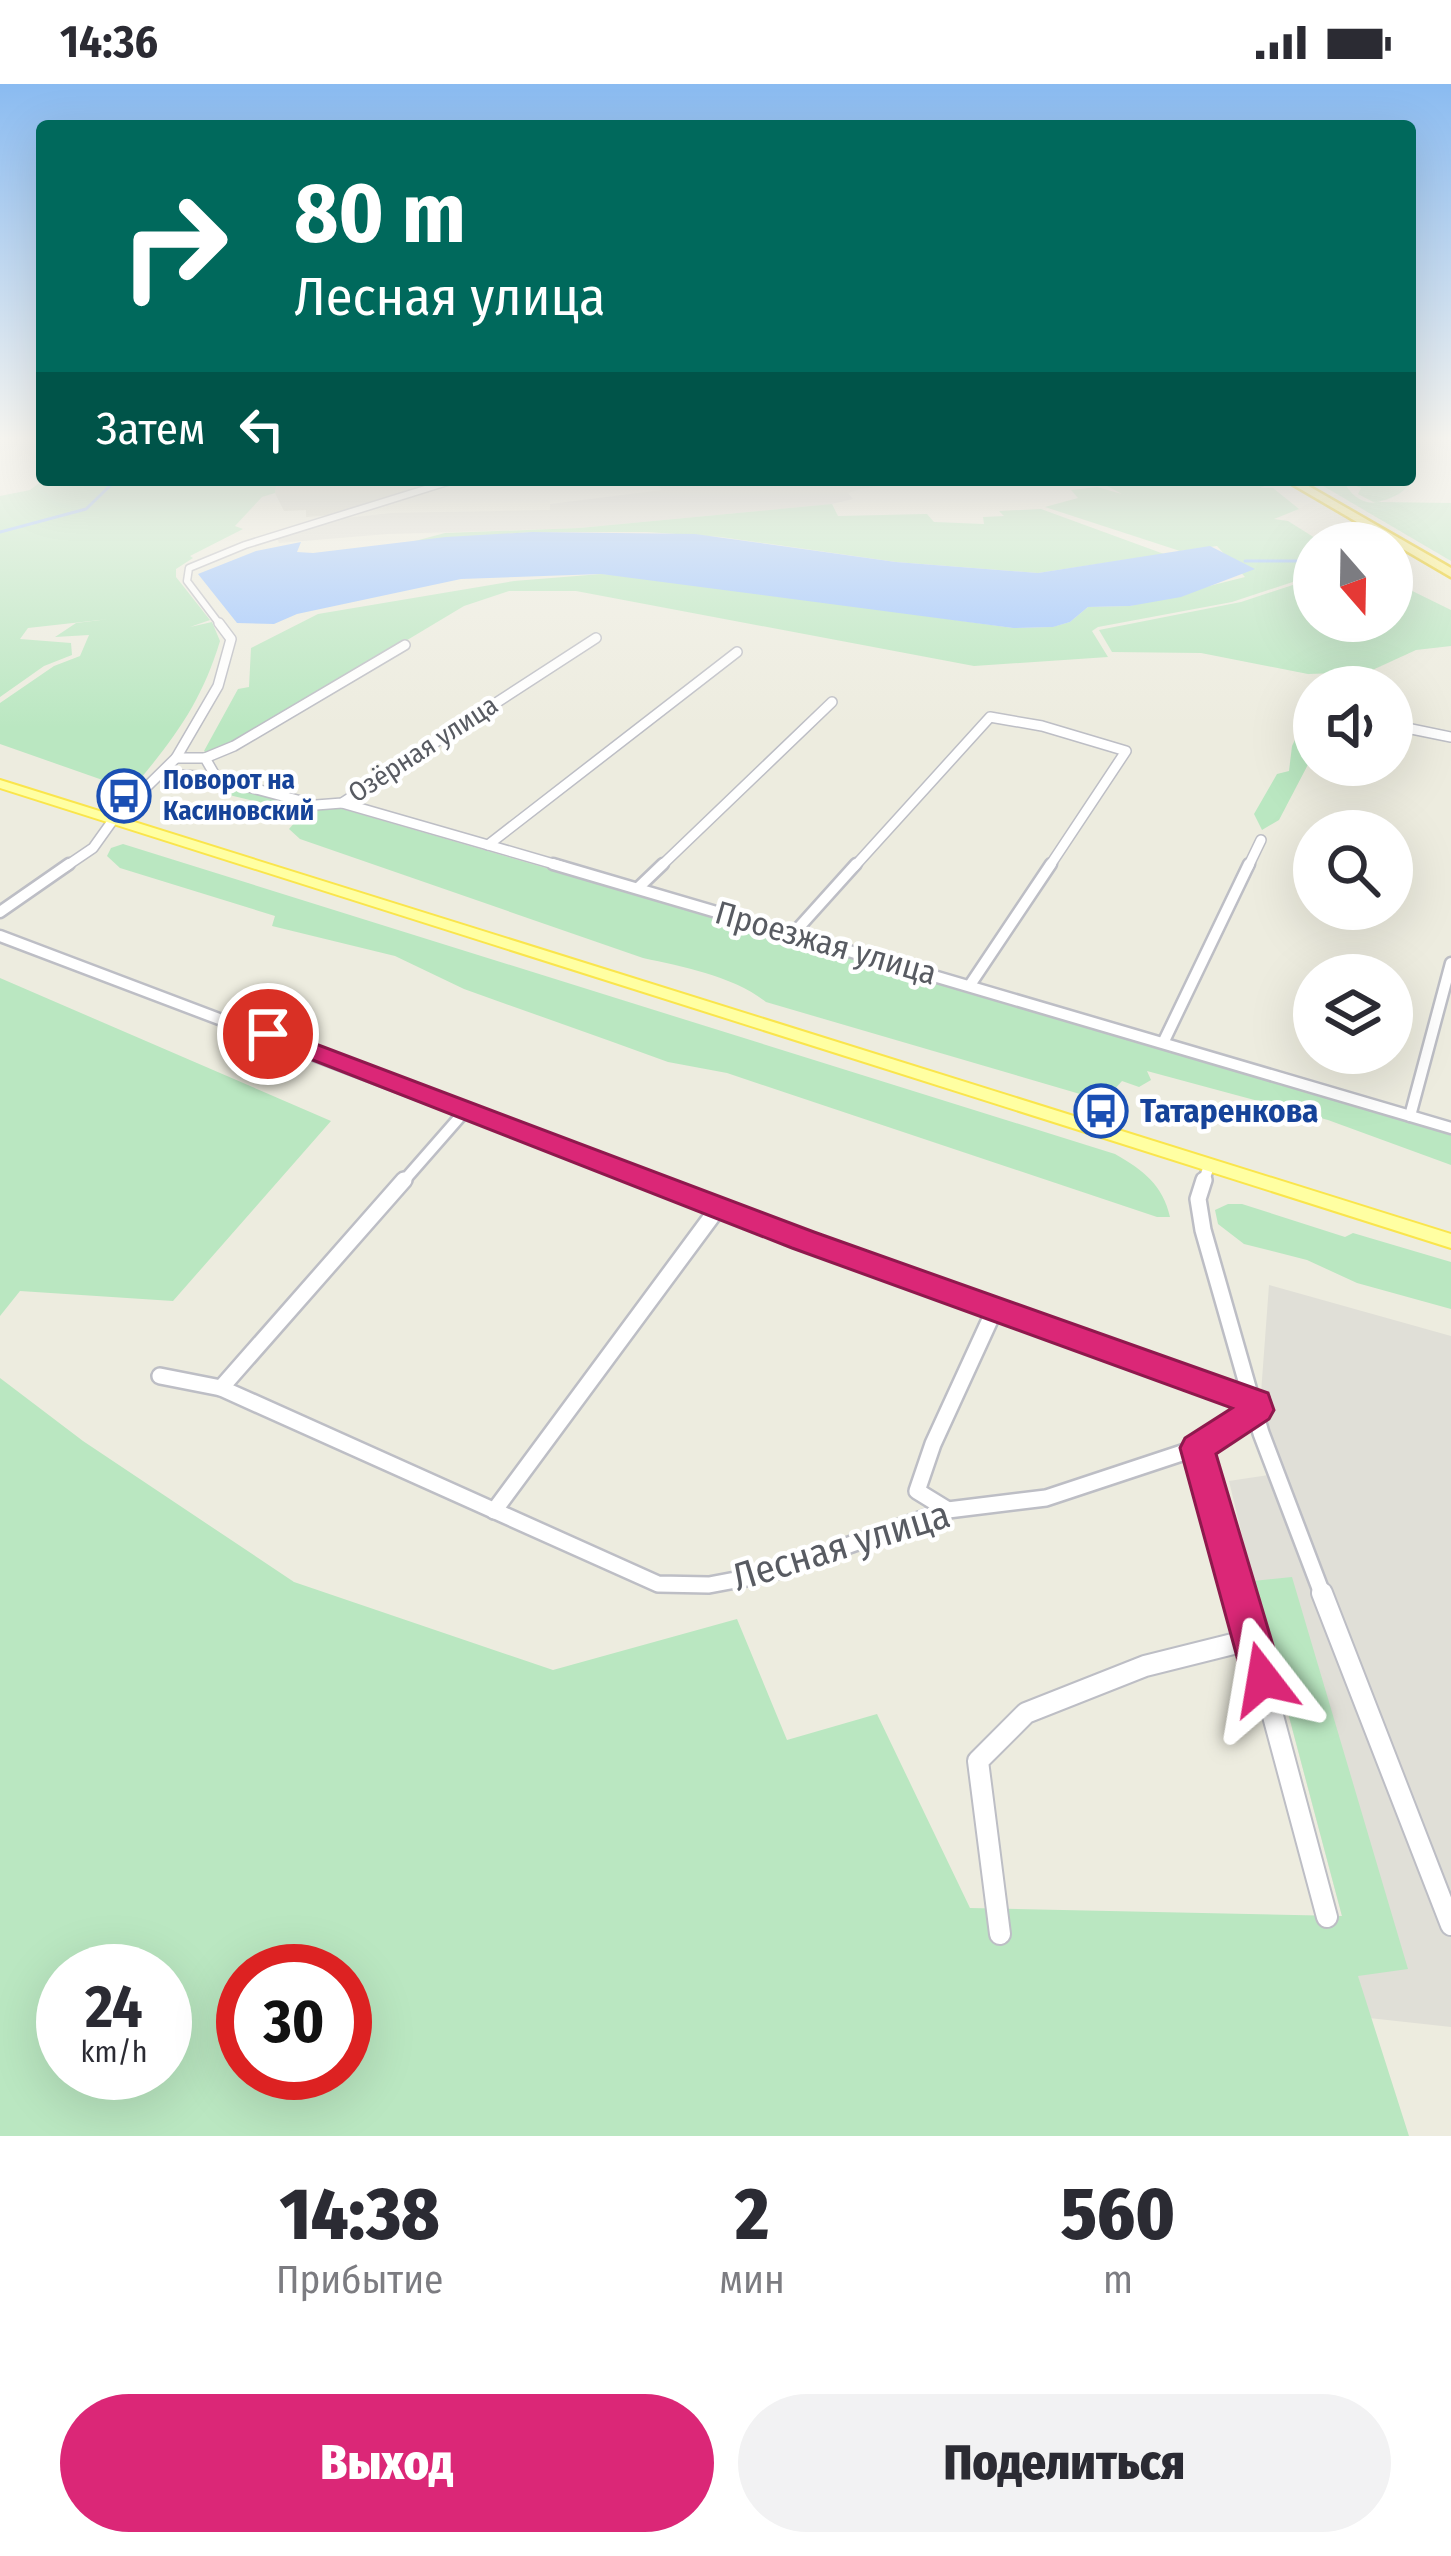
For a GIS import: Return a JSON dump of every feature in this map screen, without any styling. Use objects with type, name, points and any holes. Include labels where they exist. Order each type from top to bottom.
[{"type":"highway","points":[[1390,537],[1451,572]]},
{"type":"main road","points":[[0,784],[1451,1240]]},
{"type":"street","points":[[0,912],[93,848],[113,820],[176,758],[218,686],[231,639],[185,575],[200,560],[271,537]]},
{"type":"street","name":"Озёрная улица","points":[[162,774],[216,777],[316,805],[342,802],[596,638]]},
{"type":"street","points":[[176,758],[205,758],[233,746],[404,645]]},
{"type":"street","points":[[488,845],[737,652]]},
{"type":"street","points":[[639,887],[832,702]]},
{"type":"street","points":[[793,934],[990,717],[1030,720],[1060,736],[1126,751],[970,985]]},
{"type":"street","points":[[1413,729],[1451,737]]},
{"type":"street","points":[[205,758],[216,777]]},
{"type":"street","name":"Проезжая улица","points":[[342,802],[1451,1127]]},
{"type":"street","points":[[1164,1041],[1261,840]]},
{"type":"street","points":[[0,936],[1256,1406]]},
{"type":"street","points":[[1410,1116],[1451,963]]},
{"type":"street","points":[[221,1388],[465,1111]]},
{"type":"street","points":[[1209,1166],[1198,1198],[1203,1230],[1276,1474],[1451,1925]]},
{"type":"street","points":[[494,1511],[718,1208]]},
{"type":"street","points":[[948,1510],[916,1491],[994,1311]]},
{"type":"street","name":"Лесная улица","points":[[160,1376],[221,1388],[658,1584],[709,1585],[767,1574],[948,1510],[1046,1498],[1197,1448],[1256,1406]]},
{"type":"street","points":[[1197,1448],[1327,1918]]},
{"type":"street","points":[[1000,1934],[978,1761],[1026,1713],[1145,1666],[1253,1640]]},
{"type":"shaded area","points":[[281,537],[355,537],[279,543]]},
{"type":"shaded area","points":[[1269,1285],[1451,1336],[1451,2027],[1369,2018],[1253,1581],[1229,1481],[1282,1473],[1267,1432],[1261,1393]]},
{"type":"green space","points":[[0,537],[228,537],[190,556],[193,558],[176,569],[176,577],[210,620],[190,627],[212,622],[220,641],[184,720],[131,790],[0,744],[0,703],[54,666],[80,656],[89,635],[55,637],[76,623],[109,619],[28,628],[20,639],[71,643],[72,655],[44,666],[0,697]]},
{"type":"green space","points":[[721,537],[1117,537],[1164,554],[1038,573],[896,562]]},
{"type":"green space","points":[[1136,537],[1293,537],[1293,582],[1232,602],[1098,627],[1092,631],[1108,657],[974,666],[576,591],[509,591],[464,606],[212,757],[204,751],[238,689],[249,687],[251,648],[318,614],[514,581],[601,574],[1013,628],[1052,627],[1070,622],[1088,607],[1130,606],[1245,577],[1217,546],[1180,551]]},
{"type":"green space","points":[[1413,537],[1451,537],[1451,561],[1413,539]]},
{"type":"green space","points":[[1293,585],[1293,642],[1413,642],[1413,591],[1451,610],[1451,646],[1416,650],[1381,666],[1293,666],[1293,671],[1201,653],[1112,652],[1099,630],[1241,602]]},
{"type":"green space","points":[[1292,746],[1293,786],[1297,786],[1279,820],[1262,830],[1254,814],[1277,774],[1289,771]]},
{"type":"green space","points":[[217,779],[316,808],[339,808],[1451,1135],[1451,1165],[1328,1120],[1147,1071],[1151,1080],[1139,1087],[1122,1081],[1112,1092],[1080,1094],[766,1002],[723,979],[643,958],[300,839],[289,829],[296,821],[274,806],[198,782]]},
{"type":"green space","points":[[123,844],[1115,1154],[1150,1180],[1170,1217],[1157,1217],[727,1073],[668,1062],[464,989],[395,956],[272,926],[275,916],[120,868],[107,856],[111,848]]},
{"type":"green space","points":[[0,978],[331,1121],[173,1301],[20,1291],[0,1316]]},
{"type":"green space","points":[[1228,1204],[1451,1262],[1451,1309],[1357,1283],[1307,1260],[1244,1244],[1218,1224],[1215,1210]]},
{"type":"green space","points":[[0,1378],[83,1441],[294,1582],[553,1670],[737,1619],[787,1740],[877,1714],[970,1908],[1342,1916],[1253,1581],[1292,1577],[1408,1969],[1358,1976],[1409,2136],[0,2136]]},
{"type":"water","points":[[446,537],[715,537],[896,562],[1038,573],[1210,546],[1255,569],[1181,597],[1088,607],[1070,622],[1053,627],[1013,628],[601,574],[461,579],[297,614],[274,624],[237,623],[198,574],[256,551],[301,542],[297,552],[313,553]]},
{"type":"waterway","points":[[1245,561],[1293,561]]},
{"type":"place","name":"Поворот на Касиновский","points":[[124,796]]},
{"type":"place","name":"Татаренкова","points":[[1101,1111]]},
{"type":"route","points":[[268,1034],[803,1240],[1256,1403],[1257,1410],[1197,1448],[1263,1679]]}]
